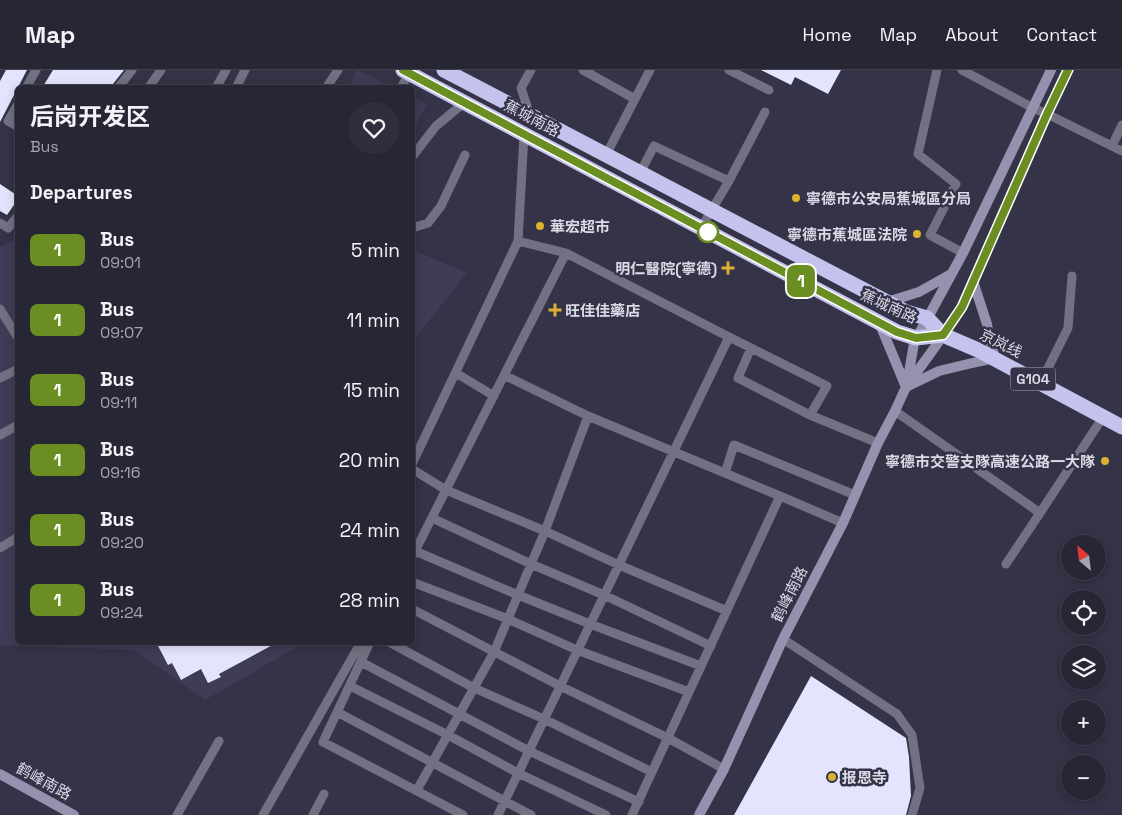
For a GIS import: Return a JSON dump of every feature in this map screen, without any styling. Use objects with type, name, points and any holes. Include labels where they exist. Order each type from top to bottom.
[{"type":"highway","name":"蕉城南路","points":[[444,70],[906,312],[927,318],[943,335]]},
{"type":"highway","name":"蕉城南路","points":[[406,72],[897,332],[916,338],[943,335]]},
{"type":"highway","name":"京岚线","points":[[943,335],[995,358],[1122,427]]},
{"type":"main road","points":[[906,387],[916,338],[963,253],[1051,70]]},
{"type":"main road","points":[[906,387],[962,307],[1068,70]]},
{"type":"main road","points":[[887,302],[919,292],[952,274]]},
{"type":"main road","points":[[906,387],[939,371],[995,358],[987,324],[973,281]]},
{"type":"main road","points":[[879,322],[906,387]]},
{"type":"main road","name":"鹤峰南路","points":[[699,815],[724,769],[783,639],[843,523],[878,443],[896,411],[906,387]]},
{"type":"main road","name":"鹤峰南路","points":[[0,774],[58,811],[74,815]]},
{"type":"street","points":[[28,85],[36,70]]},
{"type":"street","points":[[120,85],[132,70]]},
{"type":"street","points":[[150,85],[161,70]]},
{"type":"street","points":[[218,85],[226,70]]},
{"type":"street","points":[[238,85],[245,70]]},
{"type":"street","points":[[328,85],[338,70]]},
{"type":"street","points":[[530,115],[521,88],[531,70]]},
{"type":"street","points":[[583,70],[634,100]]},
{"type":"street","points":[[606,155],[650,70]]},
{"type":"street","points":[[728,70],[769,90]]},
{"type":"street","points":[[937,70],[918,154],[956,184],[930,235],[963,253]]},
{"type":"street","points":[[962,70],[1033,108],[1122,151]]},
{"type":"street","points":[[402,85],[406,72]]},
{"type":"street","points":[[415,153],[436,126],[465,102]]},
{"type":"street","points":[[15,109],[8,121],[15,125]]},
{"type":"street","points":[[701,228],[729,181],[765,112]]},
{"type":"street","points":[[1112,146],[1122,125]]},
{"type":"street","points":[[415,458],[518,240],[524,134]]},
{"type":"street","points":[[640,173],[654,146],[729,181]]},
{"type":"street","points":[[415,227],[428,223],[441,206],[465,155]]},
{"type":"street","points":[[3,227],[15,218]]},
{"type":"street","points":[[518,240],[566,253],[827,386],[810,415]]},
{"type":"street","points":[[415,552],[566,253]]},
{"type":"street","points":[[1041,382],[1068,328],[1072,276]]},
{"type":"street","points":[[0,310],[15,333]]},
{"type":"street","points":[[498,815],[729,337]]},
{"type":"street","points":[[751,348],[738,378],[810,415],[878,443]]},
{"type":"street","points":[[0,378],[15,370]]},
{"type":"street","points":[[456,373],[494,396]]},
{"type":"street","points":[[504,375],[588,416],[843,523]]},
{"type":"street","points":[[896,411],[1040,513]]},
{"type":"street","points":[[417,790],[494,652],[545,531],[588,416]]},
{"type":"street","points":[[1006,564],[1103,417]]},
{"type":"street","points":[[0,435],[15,427]]},
{"type":"street","points":[[725,473],[734,445],[855,495]]},
{"type":"street","points":[[415,471],[446,490],[727,611]]},
{"type":"street","points":[[632,815],[780,496]]},
{"type":"street","points":[[432,518],[531,564],[604,595],[711,646]]},
{"type":"street","points":[[0,548],[15,539]]},
{"type":"street","points":[[415,554],[701,666]]},
{"type":"street","points":[[415,583],[508,618],[577,650],[689,692]]},
{"type":"street","points":[[415,611],[560,686],[668,738],[724,769]]},
{"type":"street","points":[[783,639],[897,714],[912,735],[920,788],[912,815]]},
{"type":"street","points":[[263,815],[359,645]]},
{"type":"street","points":[[369,645],[323,742],[463,815]]},
{"type":"street","points":[[395,645],[474,688],[544,718],[652,772]]},
{"type":"street","points":[[361,662],[529,751],[638,802]]},
{"type":"street","points":[[350,686],[448,735],[518,773],[606,815]]},
{"type":"street","points":[[337,712],[531,815]]},
{"type":"street","points":[[177,815],[219,741]]},
{"type":"street","points":[[313,815],[324,794]]},
{"type":"shaded area","points":[[357,70],[389,85],[350,85]]},
{"type":"shaded area","points":[[415,98],[427,104],[415,126]]},
{"type":"shaded area","points":[[15,239],[15,645],[301,645],[205,700],[134,650],[0,645],[0,247]]},
{"type":"shaded area","points":[[415,251],[467,273],[415,338]]},
{"type":"building","points":[[6,70],[27,70],[19,85],[15,85],[15,93],[0,122],[0,81]]},
{"type":"building","points":[[53,70],[124,70],[113,85],[44,85]]},
{"type":"building","points":[[761,70],[841,70],[828,94],[795,77],[791,85]]},
{"type":"building","points":[[0,184],[15,194],[15,203],[7,215],[0,211]]},
{"type":"building","points":[[158,645],[272,645],[219,674],[221,677],[208,683],[201,669],[181,680],[172,663],[168,665]]},
{"type":"building","name":"报恩寺","points":[[811,676],[906,738],[911,796],[906,815],[734,815]]},
{"type":"bus line","name":"1","points":[[403,70],[897,332],[916,338],[943,335],[962,307],[1068,70]]},
{"type":"place","name":"寧德市公安局蕉城區分局","points":[[796,198]]},
{"type":"place","name":"華宏超市","points":[[540,226]]},
{"type":"place","name":"寧德市蕉城區法院","points":[[917,234]]},
{"type":"place","name":"明仁醫院(寧德)","points":[[728,268]]},
{"type":"place","name":"旺佳佳藥店","points":[[555,310]]},
{"type":"place","name":"寧德市交警支隊高速公路一大隊","points":[[1105,461]]},
{"type":"place","name":"报恩寺","points":[[832,777]]}]
